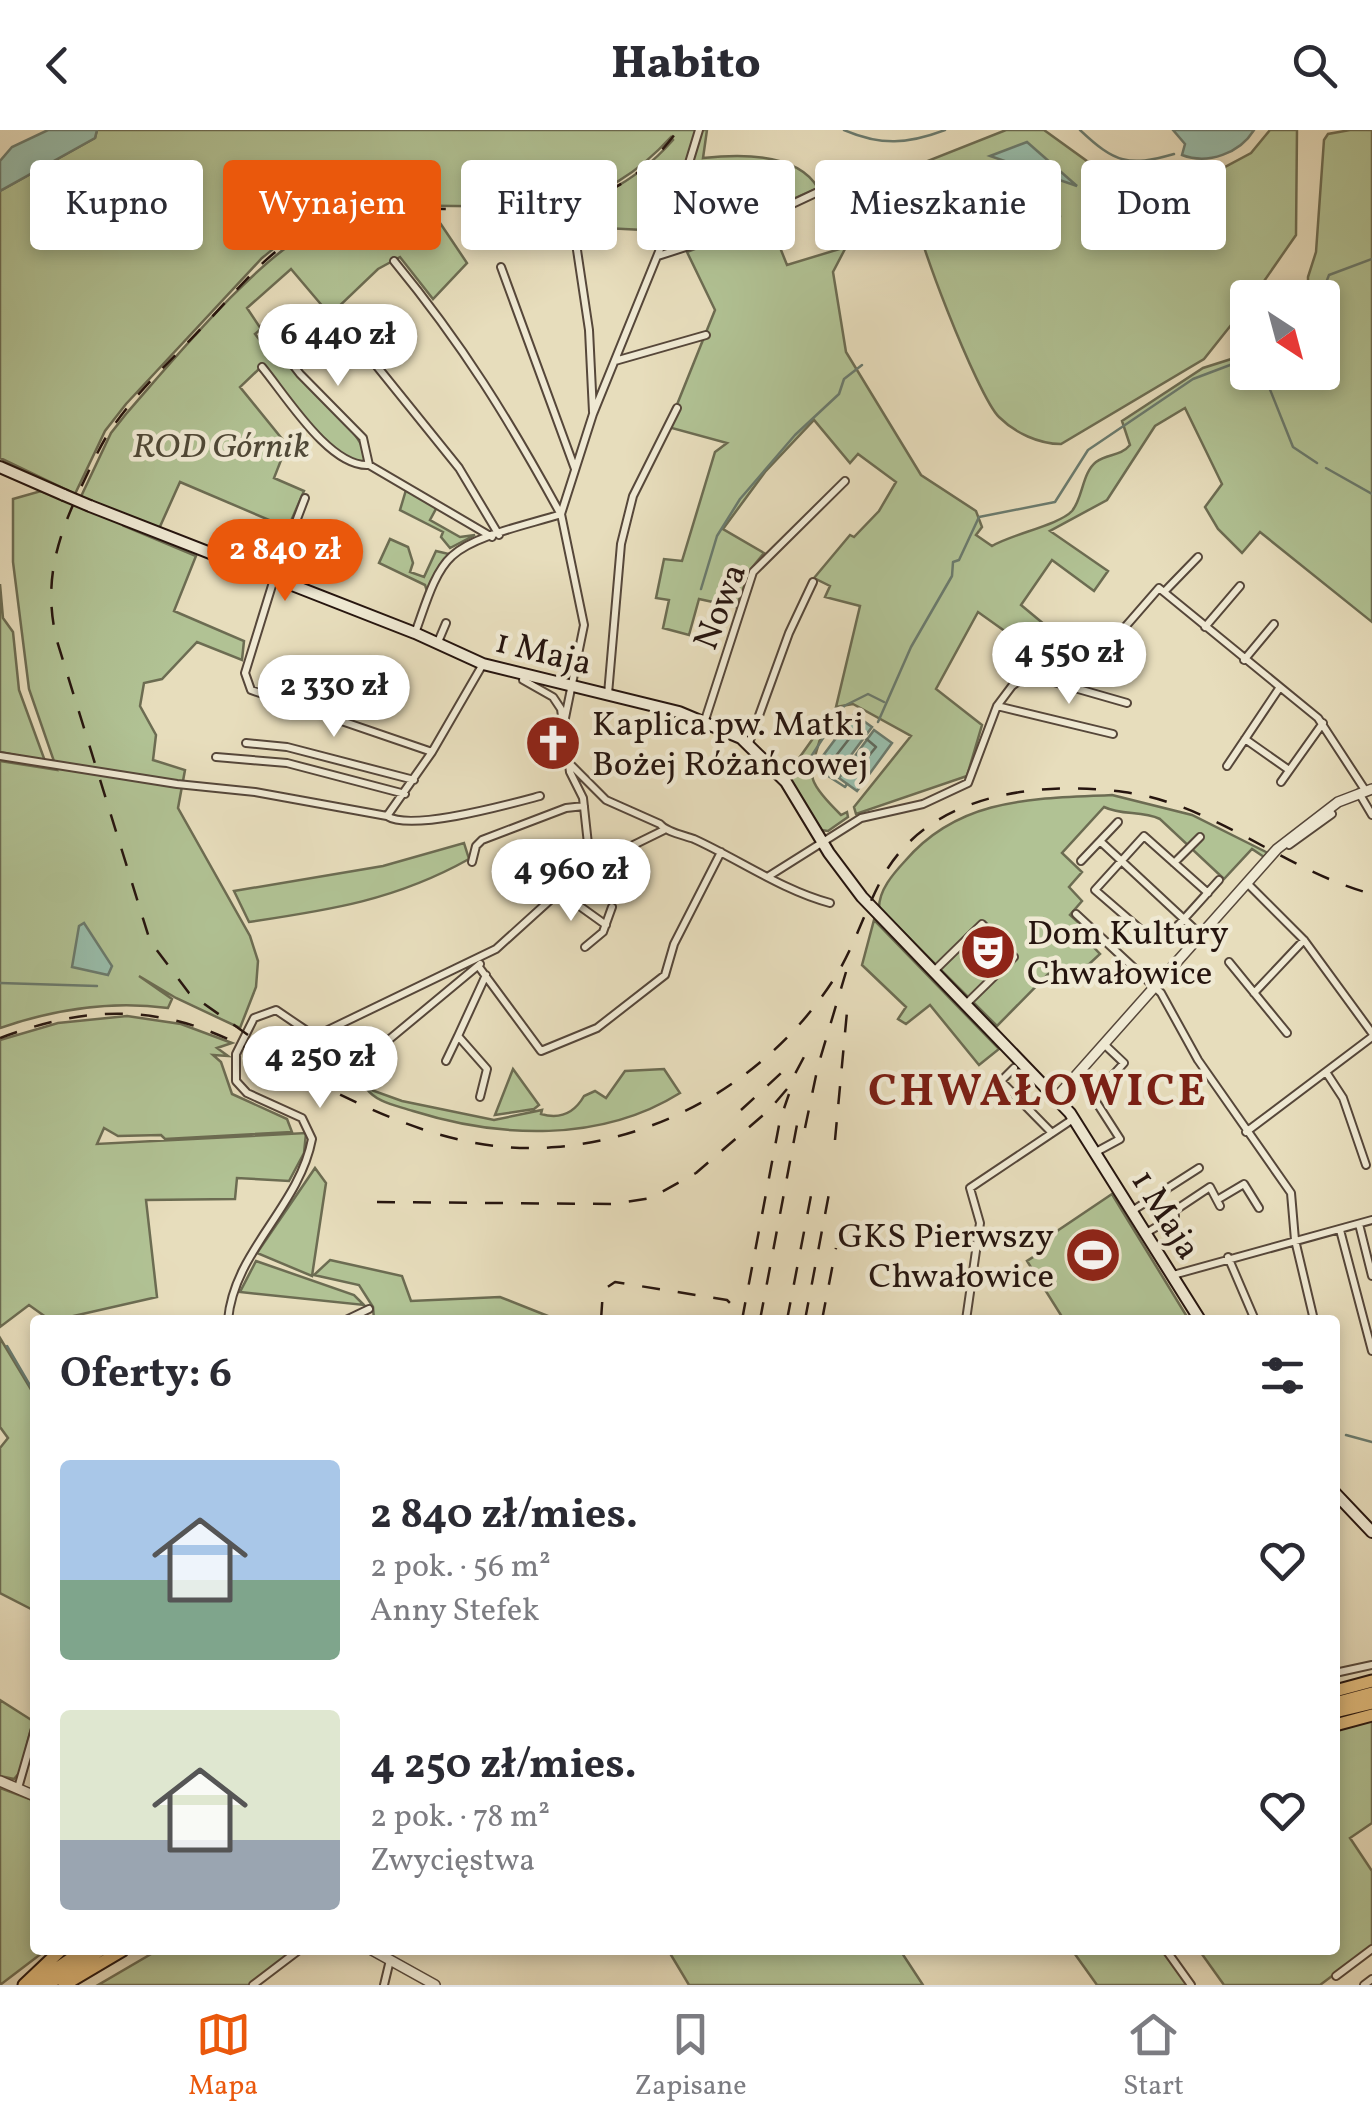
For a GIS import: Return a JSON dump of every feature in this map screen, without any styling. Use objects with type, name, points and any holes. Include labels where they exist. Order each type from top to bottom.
[{"type":"main road","name":"1 Maja","points":[[0,467],[415,633],[483,664],[705,720],[749,744],[786,782],[822,842],[862,897],[1074,1118],[1197,1315]]},
{"type":"main road","points":[[1340,1498],[1372,1532]]},
{"type":"main road","points":[[1340,1690],[1372,1681]]},
{"type":"main road","points":[[1340,1702],[1372,1693]]},
{"type":"main road","points":[[1340,1711],[1372,1702]]},
{"type":"main road","points":[[1340,1724],[1372,1715]]},
{"type":"main road","points":[[28,1985],[57,1955]]},
{"type":"main road","points":[[28,1985],[76,1955]]},
{"type":"main road","points":[[47,1985],[93,1955]]},
{"type":"main road","points":[[64,1985],[114,1955]]},
{"type":"street","points":[[561,514],[593,414],[657,257],[699,130]]},
{"type":"street","points":[[657,257],[735,232],[815,193]]},
{"type":"street","points":[[577,250],[589,330],[593,414]]},
{"type":"street","points":[[394,261],[451,330],[501,406],[561,514],[584,624],[564,724]]},
{"type":"street","points":[[501,267],[576,470]]},
{"type":"street","points":[[334,314],[459,468],[496,536]]},
{"type":"street","points":[[264,328],[312,388],[362,438],[370,465]]},
{"type":"street","points":[[614,361],[706,336]]},
{"type":"street","points":[[262,367],[329,448],[350,463],[370,465],[496,536]]},
{"type":"street","points":[[608,695],[621,544],[633,496],[677,408]]},
{"type":"street","name":"Nowa","points":[[705,720],[754,572],[845,482]]},
{"type":"street","points":[[306,498],[274,579],[245,673],[250,690],[432,752]]},
{"type":"street","points":[[415,633],[442,568],[452,556],[561,514]]},
{"type":"street","points":[[1164,592],[1198,556]]},
{"type":"street","points":[[749,744],[789,632],[813,582]]},
{"type":"street","points":[[1206,627],[1240,586]]},
{"type":"street","points":[[769,876],[861,818],[924,804],[968,783],[998,706],[1026,674],[1056,654],[1109,644],[1159,588],[1323,724],[1365,790],[1372,816]]},
{"type":"street","points":[[437,643],[446,624]]},
{"type":"street","points":[[1244,660],[1274,624]]},
{"type":"street","points":[[387,816],[432,752],[483,664]]},
{"type":"street","points":[[1026,674],[1128,703]]},
{"type":"street","points":[[524,676],[523,680],[560,705],[569,764],[584,806],[588,851],[570,882]]},
{"type":"street","points":[[1227,766],[1280,687]]},
{"type":"street","points":[[560,705],[569,702]]},
{"type":"street","points":[[998,706],[1113,734]]},
{"type":"street","points":[[1281,782],[1323,724]]},
{"type":"street","points":[[1246,740],[1289,770]]},
{"type":"street","points":[[246,743],[293,749],[414,780]]},
{"type":"street","points":[[0,756],[255,792],[387,816],[396,822],[540,796]]},
{"type":"street","points":[[216,757],[287,763],[405,794]]},
{"type":"street","points":[[569,764],[606,800],[660,824],[664,830],[721,852],[804,896],[830,903]]},
{"type":"street","points":[[1056,1098],[1285,842],[1333,806],[1365,790]]},
{"type":"street","points":[[472,862],[480,841],[566,808],[584,806]]},
{"type":"street","points":[[1285,842],[1288,846],[1332,814]]},
{"type":"street","points":[[1081,861],[1118,822]]},
{"type":"street","points":[[229,1315],[237,1280],[286,1202],[312,1139],[302,1118],[237,1084],[233,1071],[236,1054],[250,1022],[262,1012],[276,1010],[308,1031],[326,1031],[484,955],[570,882],[602,860],[664,830]]},
{"type":"street","points":[[1208,893],[1144,836],[1096,890],[1154,941],[1162,942],[1185,919],[1208,893],[1219,880]]},
{"type":"street","points":[[1174,863],[1200,837]]},
{"type":"street","points":[[1100,841],[1200,935]]},
{"type":"street","points":[[480,967],[541,1051],[597,1028],[665,975],[674,944],[721,852]]},
{"type":"street","points":[[1246,1132],[1372,1035],[1304,940],[1248,883]]},
{"type":"street","points":[[560,892],[606,925]]},
{"type":"street","points":[[585,947],[606,925],[612,907]]},
{"type":"street","points":[[1076,914],[1155,986],[1246,1132],[1291,1194],[1296,1240],[1313,1315]]},
{"type":"street","points":[[934,971],[982,924],[1014,957],[964,1006]]},
{"type":"street","points":[[1254,993],[1304,940]]},
{"type":"street","points":[[961,945],[993,978]]},
{"type":"street","points":[[362,1062],[480,967],[484,955]]},
{"type":"street","points":[[1229,962],[1288,1032]]},
{"type":"street","points":[[446,1061],[486,975]]},
{"type":"street","points":[[458,1036],[486,1068],[480,1097]]},
{"type":"street","points":[[1096,1152],[1120,1139],[1094,1097],[1124,1063],[1104,1044]]},
{"type":"street","points":[[1014,1068],[1002,1081],[1052,1133]]},
{"type":"street","points":[[1326,1072],[1343,1098],[1366,1165]]},
{"type":"street","points":[[967,1315],[980,1223],[970,1188],[1074,1118]]},
{"type":"street","points":[[1132,1210],[1199,1168]]},
{"type":"street","points":[[1146,1233],[1175,1216],[1174,1211],[1210,1187],[1219,1202],[1244,1184],[1259,1208]]},
{"type":"street","points":[[1173,1275],[1372,1220]]},
{"type":"street","points":[[1359,1224],[1372,1276]]},
{"type":"street","points":[[1340,1230],[1372,1351]]},
{"type":"street","points":[[1228,1257],[1252,1315]]},
{"type":"street","points":[[356,1315],[369,1309]]},
{"type":"street","points":[[1340,1672],[1372,1666]]},
{"type":"street","points":[[18,1788],[30,1746]]},
{"type":"street","points":[[0,1782],[30,1794]]},
{"type":"street","points":[[1336,1976],[1372,1950]]},
{"type":"street","points":[[254,1985],[293,1955]]},
{"type":"street","points":[[381,1955],[435,1985]]},
{"type":"street","points":[[1170,1955],[1191,1985]]},
{"type":"street","points":[[384,1985],[390,1960]]},
{"type":"street","points":[[1364,1985],[1372,1979]]},
{"type":"green space","points":[[97,130],[707,130],[703,158],[750,156],[774,160],[653,160],[673,140],[671,137],[647,160],[637,160],[637,168],[617,182],[617,160],[461,160],[461,206],[441,206],[441,160],[223,160],[223,250],[272,250],[126,404],[105,431],[75,494],[0,458],[0,191],[30,174],[30,250],[203,250],[203,160],[56,160],[95,138]]},
{"type":"green space","points":[[1006,130],[1044,130],[1086,160],[1081,160],[1081,250],[1226,250],[1226,166],[1251,153],[1270,130],[1297,130],[1296,235],[1265,280],[1230,280],[1230,326],[1204,359],[1061,444],[1044,442],[1005,423],[989,403],[947,310],[926,250],[1061,250],[1061,160],[930,160]]},
{"type":"green space","points":[[1372,130],[1372,622],[1260,532],[1242,553],[1218,529],[1205,507],[1222,484],[1185,408],[1155,426],[1107,500],[1050,531],[1108,571],[1094,591],[1052,560],[1021,605],[1069,645],[1041,657],[978,612],[936,689],[982,725],[967,776],[856,814],[854,807],[911,736],[853,704],[836,707],[860,606],[825,597],[830,586],[814,578],[850,535],[854,537],[879,511],[896,482],[858,454],[850,463],[814,420],[765,472],[723,529],[764,553],[751,569],[736,607],[699,599],[689,635],[663,628],[669,600],[656,598],[664,559],[682,561],[715,452],[727,443],[668,427],[715,310],[687,252],[781,250],[787,265],[844,250],[833,272],[846,352],[921,475],[976,511],[982,527],[976,535],[992,546],[1057,521],[1072,511],[1091,467],[1130,445],[1122,421],[1203,368],[1230,359],[1230,390],[1340,390],[1340,280],[1308,280],[1316,252],[1324,140],[1328,134]]},
{"type":"green space","points":[[795,168],[809,176],[815,189],[795,198]]},
{"type":"green space","points":[[637,173],[637,230],[617,229],[617,186]]},
{"type":"green space","name":"ROD Górnik","points":[[441,224],[467,263],[433,299],[400,257],[378,269],[330,315],[291,269],[247,308],[261,329],[255,334],[263,344],[271,342],[340,416],[368,460],[355,463],[331,446],[259,369],[240,387],[287,445],[274,478],[304,491],[288,528],[180,482],[158,531],[129,518],[124,526],[196,556],[174,611],[244,641],[242,660],[197,642],[162,679],[144,683],[140,706],[156,735],[153,760],[185,770],[178,808],[250,936],[258,961],[256,987],[240,1028],[139,976],[172,999],[168,1008],[83,1008],[0,1028],[0,761],[57,770],[29,689],[13,562],[13,499],[41,491],[77,505],[111,433],[191,339],[283,250],[441,250]]},
{"type":"green space","points":[[406,490],[437,507],[430,520],[460,537],[475,535],[450,548],[441,537],[443,532],[400,510]]},
{"type":"green space","points":[[390,539],[408,547],[413,563],[410,572],[424,577],[436,551],[449,554],[427,591],[425,585],[379,563]]},
{"type":"green space","points":[[0,584],[3,618],[13,632],[19,690],[45,761],[0,752]]},
{"type":"green space","points":[[824,723],[813,764],[813,781],[827,801],[841,815],[847,812],[848,817],[828,831],[821,830],[787,775]]},
{"type":"green space","points":[[1112,795],[1192,815],[1268,853],[1264,857],[1252,849],[1224,879],[1160,819],[1104,807],[1062,853],[1082,872],[1069,887],[1082,901],[1070,915],[1090,933],[1085,938],[1100,954],[1072,980],[1057,965],[997,1026],[879,908],[884,889],[896,871],[926,840],[949,824],[974,813],[1026,801]]},
{"type":"green space","points":[[464,843],[469,859],[442,873],[389,894],[335,908],[249,922],[234,891],[383,866]]},
{"type":"green space","points":[[874,920],[999,1049],[979,1065],[930,1005],[906,1024],[898,1019],[906,1007],[862,965]]},
{"type":"green space","points":[[127,1016],[181,1024],[232,1043],[217,1048],[228,1056],[213,1055],[221,1062],[232,1094],[287,1119],[292,1132],[165,1139],[161,1135],[118,1136],[104,1128],[97,1144],[306,1133],[304,1153],[289,1181],[237,1178],[235,1199],[146,1200],[157,1297],[78,1315],[43,1315],[29,1305],[0,1327],[0,1040],[58,1023]]},
{"type":"green space","points":[[513,1069],[539,1105],[495,1115]]},
{"type":"green space","points":[[664,1069],[680,1093],[617,1121],[549,1131],[480,1127],[446,1120],[387,1103],[366,1088],[402,1101],[494,1120],[542,1110],[541,1114],[561,1115],[595,1091],[606,1098],[625,1071]]},
{"type":"green space","points":[[315,1168],[326,1183],[312,1276],[257,1253]]},
{"type":"green space","name":"GKS Pierwszy Chwałowice","points":[[1112,1194],[1186,1315],[1061,1315],[1027,1261],[1044,1250],[1038,1239],[1051,1229],[1054,1233]]},
{"type":"green space","points":[[330,1260],[402,1276],[411,1301],[500,1297],[545,1315],[374,1315],[359,1285],[314,1275]]},
{"type":"green space","points":[[256,1261],[354,1295],[364,1305],[240,1292]]},
{"type":"green space","points":[[0,1338],[30,1388],[30,1608],[0,1593],[0,1448],[8,1438],[0,1427]]},
{"type":"green space","points":[[0,1700],[30,1719],[30,1733],[20,1772],[14,1779],[0,1776]]},
{"type":"green space","points":[[1372,1718],[1372,1823],[1350,1838],[1372,1871],[1372,1946],[1320,1985],[1224,1985],[1203,1955],[1340,1955],[1340,1727]]},
{"type":"green space","points":[[0,1788],[30,1799],[30,1955],[39,1955],[0,1985]]},
{"type":"green space","points":[[149,1955],[293,1955],[253,1985],[98,1985]]},
{"type":"green space","points":[[671,1955],[903,1955],[923,1985],[689,1985]]},
{"type":"green space","points":[[1076,1955],[1167,1955],[1188,1985],[1097,1985]]},
{"type":"water","points":[[48,130],[97,130],[95,138],[56,160],[30,160],[30,174],[0,191],[0,161],[12,147]]},
{"type":"water","points":[[1173,130],[1254,130],[1232,151],[1202,159],[1182,155],[1185,144]]},
{"type":"water","points":[[1027,142],[1047,160],[1002,160],[990,156]]},
{"type":"water","points":[[1061,172],[1077,186],[1061,180]]},
{"type":"water","points":[[854,714],[872,727],[837,774],[819,761]]},
{"type":"water","points":[[874,730],[892,743],[857,791],[839,778]]},
{"type":"water","points":[[84,923],[112,966],[108,975],[72,967],[79,926]]},
{"type":"waterway","points":[[844,130],[870,139],[894,141],[945,130]]},
{"type":"waterway","points":[[1080,130],[1103,150],[1123,159],[1145,160],[1174,154]]},
{"type":"waterway","points":[[1327,280],[1329,275],[1372,259]]},
{"type":"waterway","points":[[701,589],[717,536],[740,499],[795,435],[839,394],[844,379],[862,365]]},
{"type":"waterway","points":[[878,722],[911,647],[952,576],[953,562],[959,560],[979,517],[1055,502],[1088,450],[1193,379],[1230,365]]},
{"type":"waterway","points":[[1270,390],[1293,447],[1317,463]]},
{"type":"waterway","points":[[1326,468],[1372,494]]},
{"type":"waterway","points":[[799,775],[844,706],[868,694],[884,702]]},
{"type":"waterway","points":[[829,768],[825,774],[845,787],[847,784]]},
{"type":"waterway","points":[[0,983],[97,986]]},
{"type":"waterway","points":[[7,1346],[30,1385]]},
{"type":"waterway","points":[[1346,1435],[1372,1442]]},
{"type":"railway","points":[[248,1035],[189,993],[150,941],[57,641],[51,598],[55,559],[91,465],[112,428],[150,381],[262,264],[291,240],[325,223],[372,212],[557,207],[600,195],[640,171],[678,130]]},
{"type":"railway","points":[[0,1038],[80,1016],[163,1018],[220,1035],[409,1125],[480,1144],[556,1147],[597,1141],[676,1115],[747,1073],[779,1046],[832,982],[880,882],[909,842],[934,823],[994,797],[1026,791],[1092,789],[1157,799],[1220,823],[1340,884],[1372,894]]},
{"type":"railway","points":[[805,1128],[818,1066],[846,972]]},
{"type":"railway","points":[[835,1140],[848,1001]]},
{"type":"railway","points":[[377,1202],[612,1204],[651,1198],[696,1173],[769,1110],[787,1089],[805,1055]]},
{"type":"railway","points":[[741,1110],[791,1064]]},
{"type":"railway","points":[[743,1315],[780,1120],[789,1094]]},
{"type":"railway","points":[[761,1315],[799,1114]]},
{"type":"railway","points":[[788,1315],[814,1180]]},
{"type":"railway","points":[[806,1315],[831,1183]]},
{"type":"railway","points":[[823,1315],[836,1248]]},
{"type":"railway","points":[[601,1315],[603,1290],[615,1282],[727,1300],[737,1315]]},
{"type":"place","name":"Kaplica pw. Matki Bożej Różańcowej","points":[[553,743]]},
{"type":"place","name":"Dom Kultury Chwałowice","points":[[988,952]]},
{"type":"place","name":"GKS Pierwszy Chwałowice","points":[[1093,1255]]},
{"type":"district","name":"CHWAŁOWICE","points":[[1038,1089]]}]
